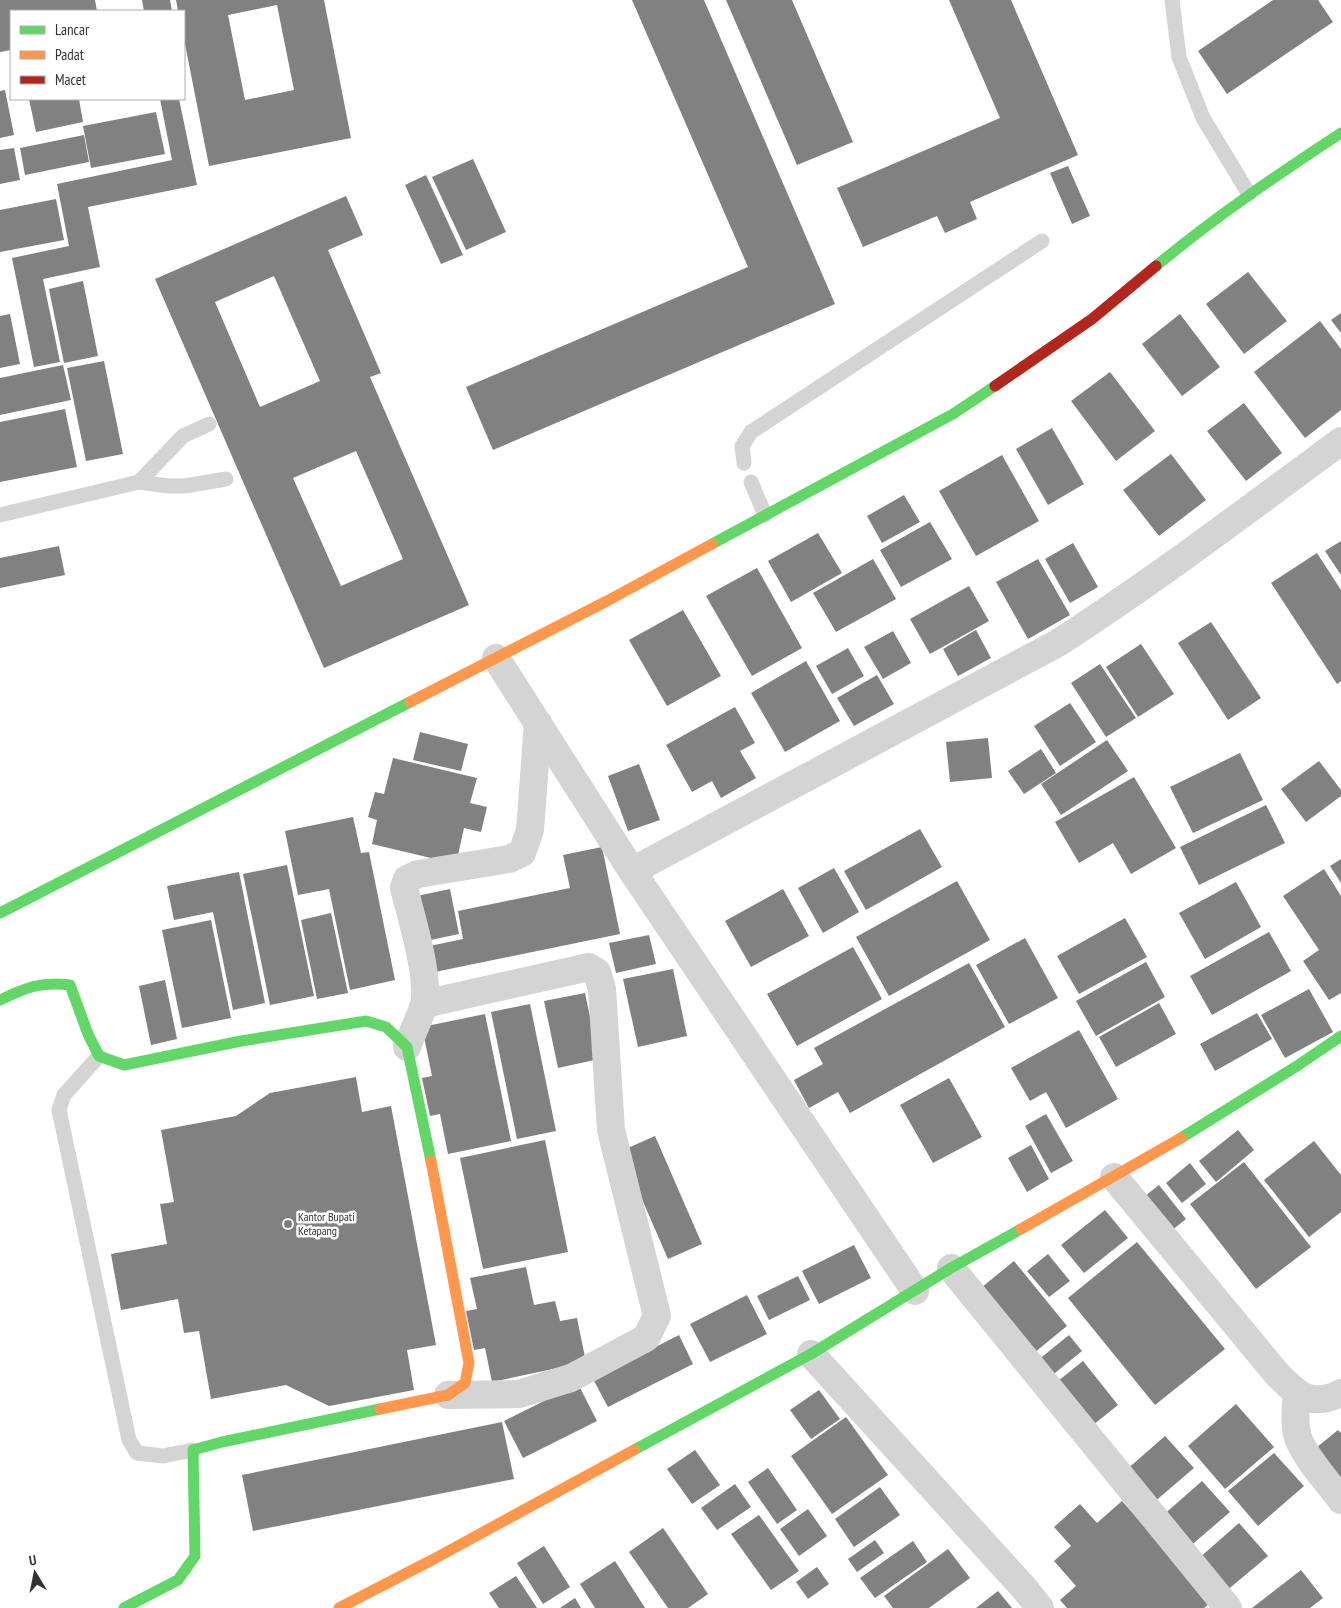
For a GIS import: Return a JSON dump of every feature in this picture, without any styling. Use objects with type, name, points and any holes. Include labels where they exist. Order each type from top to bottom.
[{"type":"street","points":[[0,912],[607,601],[953,414],[1092,320],[1191,237],[1250,194],[1341,133]]},
{"type":"street","points":[[632,870],[1058,643],[1177,562],[1341,441]]},
{"type":"street","points":[[496,658],[632,870],[915,1290]]},
{"type":"street","points":[[406,1048],[424,1004],[425,990],[422,964],[404,888],[407,879],[418,874],[509,859],[522,853],[530,830],[538,723]]},
{"type":"street","points":[[124,1608],[178,1580],[195,1556],[193,1450],[323,1420],[448,1396],[519,1394],[571,1378],[646,1338],[657,1316],[611,1130],[602,989],[597,972],[589,967],[424,1004]]},
{"type":"street","points":[[0,1000],[31,985],[53,982],[70,985],[88,1034],[99,1056],[124,1065],[241,1041],[366,1021],[386,1027],[406,1048],[423,1117],[469,1363],[465,1383],[448,1396]]},
{"type":"street","points":[[339,1608],[441,1556],[811,1354],[951,1268],[1114,1177],[1297,1066],[1341,1036]]},
{"type":"street","points":[[1114,1177],[1277,1374],[1297,1394],[1318,1400],[1341,1393]]},
{"type":"street","points":[[951,1268],[1228,1608]]},
{"type":"street","points":[[811,1354],[1040,1608]]},
{"type":"street","points":[[1297,1394],[1296,1425],[1299,1439],[1306,1453],[1341,1500]]},
{"type":"lane","points":[[1172,0],[1179,57],[1203,118],[1250,194]]},
{"type":"lane","points":[[744,463],[742,446],[751,432],[1042,241]]},
{"type":"lane","points":[[140,482],[183,436],[209,424]]},
{"type":"lane","points":[[0,515],[140,482],[168,486],[185,486],[226,479]]},
{"type":"lane","points":[[751,482],[765,515]]},
{"type":"lane","points":[[99,1056],[64,1095],[59,1110],[129,1440],[137,1453],[163,1456],[193,1450]]},
{"type":"building","points":[[0,0],[95,0],[97,10],[10,10],[10,50],[0,52]]},
{"type":"building","points":[[142,0],[170,0],[172,10],[144,10]]},
{"type":"building","points":[[176,0],[324,0],[351,138],[209,166],[185,44],[185,10],[178,10]],"holes":[[[277,5],[294,90],[245,100],[228,15]]]},
{"type":"building","points":[[632,0],[704,0],[835,304],[493,450],[466,387],[748,267]]},
{"type":"building","points":[[726,0],[792,0],[853,142],[797,165]]},
{"type":"building","points":[[949,0],[1011,0],[1078,155],[970,202],[977,219],[945,233],[937,216],[863,247],[837,188],[1000,118]]},
{"type":"building","points":[[1273,0],[1318,0],[1333,22],[1227,94],[1198,51]]},
{"type":"building","points":[[5,90],[14,135],[0,138],[0,91]]},
{"type":"building","points":[[29,100],[79,100],[83,122],[36,132]]},
{"type":"building","points":[[160,100],[179,100],[197,185],[88,207],[100,267],[43,279],[60,362],[34,367],[12,258],[69,246],[57,184],[172,160]]},
{"type":"building","points":[[156,112],[165,154],[91,168],[83,126]]},
{"type":"building","points":[[84,135],[89,162],[25,175],[20,148]]},
{"type":"building","points":[[14,148],[20,180],[0,184],[0,150]]},
{"type":"building","points":[[473,159],[506,232],[466,250],[432,177]]},
{"type":"building","points":[[1068,166],[1090,216],[1072,224],[1050,173]]},
{"type":"building","points":[[426,175],[463,255],[441,264],[405,185]]},
{"type":"building","points":[[346,196],[363,235],[328,250],[381,373],[370,377],[469,605],[324,668],[155,279]],"holes":[[[274,276],[320,381],[260,407],[215,302]],[[356,451],[403,559],[341,586],[293,478]]]},
{"type":"building","points":[[56,199],[64,240],[0,252],[0,210]]},
{"type":"building","points":[[1248,272],[1287,321],[1244,354],[1206,304]]},
{"type":"building","points":[[83,281],[98,356],[64,363],[49,289]]},
{"type":"building","points":[[1341,313],[1341,333],[1331,320]]},
{"type":"building","points":[[10,314],[20,364],[0,368],[0,316]]},
{"type":"building","points":[[1180,314],[1220,367],[1182,396],[1142,344]]},
{"type":"building","points":[[1320,321],[1341,349],[1341,410],[1305,438],[1254,372]]},
{"type":"building","points":[[104,361],[123,454],[86,461],[67,368]]},
{"type":"building","points":[[63,365],[71,400],[0,415],[0,378]]},
{"type":"building","points":[[1110,372],[1155,431],[1116,461],[1071,401]]},
{"type":"building","points":[[1244,403],[1282,453],[1246,481],[1207,431]]},
{"type":"building","points":[[65,409],[77,467],[0,482],[0,422]]},
{"type":"building","points":[[1052,428],[1084,484],[1048,505],[1016,449]]},
{"type":"building","points":[[1171,454],[1206,500],[1159,536],[1123,490]]},
{"type":"building","points":[[1002,455],[1039,521],[976,556],[939,491]]},
{"type":"building","points":[[904,495],[920,522],[882,543],[867,516]]},
{"type":"building","points":[[930,522],[952,559],[901,587],[880,550]]},
{"type":"building","points":[[818,533],[842,573],[791,602],[768,561]]},
{"type":"building","points":[[1341,541],[1341,575],[1325,551]]},
{"type":"building","points":[[1073,543],[1098,587],[1070,603],[1045,559]]},
{"type":"building","points":[[59,546],[65,575],[0,588],[0,558]]},
{"type":"building","points":[[1317,553],[1341,590],[1341,681],[1337,684],[1271,583]]},
{"type":"building","points":[[873,559],[896,599],[836,632],[813,593]]},
{"type":"building","points":[[1038,559],[1070,615],[1028,639],[996,582]]},
{"type":"building","points":[[757,568],[802,648],[752,676],[706,596]]},
{"type":"building","points":[[969,586],[989,621],[930,654],[910,619]]},
{"type":"building","points":[[683,610],[721,676],[667,706],[629,640]]},
{"type":"building","points":[[1211,622],[1261,698],[1228,720],[1178,643]]},
{"type":"building","points":[[976,630],[991,658],[958,676],[943,649]]},
{"type":"building","points":[[893,631],[911,663],[883,679],[864,647]]},
{"type":"building","points":[[1141,644],[1174,694],[1138,717],[1106,667]]},
{"type":"building","points":[[848,648],[864,676],[832,694],[816,666]]},
{"type":"building","points":[[806,661],[840,721],[785,752],[751,693]]},
{"type":"building","points":[[1100,664],[1136,718],[1106,737],[1071,683]]},
{"type":"building","points":[[877,675],[894,704],[854,726],[837,698]]},
{"type":"building","points":[[1070,703],[1096,742],[1060,766],[1034,726]]},
{"type":"building","points":[[735,707],[755,743],[740,751],[756,778],[721,798],[712,781],[692,792],[666,745]]},
{"type":"building","points":[[420,732],[468,744],[461,771],[413,760]]},
{"type":"building","points":[[988,738],[992,778],[950,782],[946,742]]},
{"type":"building","points":[[1107,740],[1128,771],[1061,815],[1041,784]]},
{"type":"building","points":[[1041,749],[1056,773],[1024,794],[1008,771]]},
{"type":"building","points":[[1240,753],[1263,800],[1193,833],[1170,787]]},
{"type":"building","points":[[393,758],[477,778],[470,803],[487,807],[481,832],[464,828],[456,864],[372,844],[377,820],[368,817],[375,792],[384,794]]},
{"type":"building","points":[[1319,761],[1341,790],[1341,796],[1306,822],[1281,789]]},
{"type":"building","points":[[639,764],[660,820],[628,831],[608,776]]},
{"type":"building","points":[[1134,777],[1176,848],[1131,874],[1113,843],[1079,863],[1055,822]]},
{"type":"building","points":[[1266,805],[1285,843],[1199,885],[1180,847]]},
{"type":"building","points":[[353,817],[361,853],[369,852],[395,980],[350,990],[329,889],[298,895],[285,831]]},
{"type":"building","points":[[920,829],[942,867],[866,910],[844,871]]},
{"type":"building","points":[[602,847],[620,934],[430,973],[425,947],[463,939],[458,911],[570,888],[563,855]]},
{"type":"building","points":[[1341,859],[1341,883],[1330,866]]},
{"type":"building","points":[[287,865],[314,996],[270,1005],[243,874]]},
{"type":"building","points":[[834,868],[859,912],[823,933],[798,888]]},
{"type":"building","points":[[1324,869],[1341,896],[1341,993],[1329,1000],[1303,961],[1319,950],[1283,896]]},
{"type":"building","points":[[239,872],[265,1003],[233,1010],[213,912],[174,920],[167,886]]},
{"type":"building","points":[[957,881],[990,940],[889,996],[856,937]]},
{"type":"building","points":[[1236,882],[1261,927],[1205,959],[1179,913]]},
{"type":"building","points":[[450,889],[459,934],[421,942],[412,897]]},
{"type":"building","points":[[783,889],[809,936],[751,967],[725,921]]},
{"type":"building","points":[[331,913],[348,993],[317,999],[301,920]]},
{"type":"building","points":[[1125,918],[1147,957],[1079,994],[1057,956]]},
{"type":"building","points":[[211,920],[231,1018],[182,1028],[162,930]]},
{"type":"building","points":[[1269,932],[1291,971],[1212,1015],[1190,976]]},
{"type":"building","points":[[649,935],[656,964],[616,973],[609,943]]},
{"type":"building","points":[[1025,938],[1058,998],[1009,1024],[976,965]]},
{"type":"building","points":[[853,947],[882,999],[797,1046],[767,994]]},
{"type":"building","points":[[1146,962],[1165,997],[1096,1036],[1076,1001]]},
{"type":"building","points":[[969,963],[1005,1027],[850,1113],[838,1092],[809,1108],[794,1080],[823,1064],[814,1048]]},
{"type":"building","points":[[673,969],[687,1036],[638,1047],[623,979]]},
{"type":"building","points":[[165,980],[177,1039],[151,1045],[139,986]]},
{"type":"building","points":[[1309,989],[1333,1032],[1285,1058],[1261,1015]]},
{"type":"building","points":[[585,993],[599,1059],[558,1068],[544,1001]]},
{"type":"building","points":[[1159,1003],[1176,1034],[1116,1067],[1099,1037]]},
{"type":"building","points":[[530,1004],[556,1131],[517,1139],[491,1012]]},
{"type":"building","points":[[1257,1013],[1272,1039],[1215,1071],[1200,1044]]},
{"type":"building","points":[[485,1014],[511,1141],[448,1154],[440,1114],[430,1116],[422,1078],[432,1076],[422,1027]]},
{"type":"building","points":[[1079,1030],[1118,1099],[1066,1128],[1046,1092],[1030,1101],[1011,1068]]},
{"type":"building","name":"Kantor Bupati Ketapang","points":[[356,1077],[362,1112],[391,1106],[436,1345],[407,1350],[414,1390],[329,1406],[286,1385],[211,1399],[199,1331],[184,1333],[178,1299],[121,1310],[111,1254],[167,1244],[160,1204],[174,1202],[161,1130],[236,1116],[270,1093]]},
{"type":"building","points":[[949,1078],[982,1137],[933,1163],[900,1105]]},
{"type":"building","points":[[1046,1114],[1073,1161],[1051,1173],[1025,1126]]},
{"type":"building","points":[[1238,1130],[1254,1150],[1216,1182],[1199,1161]]},
{"type":"building","points":[[655,1136],[702,1244],[668,1259],[621,1151]]},
{"type":"building","points":[[545,1140],[568,1252],[483,1269],[460,1158]]},
{"type":"building","points":[[1314,1141],[1341,1175],[1341,1212],[1309,1237],[1264,1180]]},
{"type":"building","points":[[1031,1145],[1049,1179],[1027,1192],[1008,1158]]},
{"type":"building","points":[[1244,1162],[1311,1247],[1256,1289],[1190,1204]]},
{"type":"building","points":[[1190,1163],[1206,1184],[1182,1203],[1166,1183]]},
{"type":"building","points":[[1159,1185],[1186,1219],[1167,1234],[1140,1200]]},
{"type":"building","points":[[1105,1210],[1128,1238],[1084,1273],[1061,1245]]},
{"type":"building","points":[[1137,1242],[1225,1349],[1155,1405],[1068,1298]]},
{"type":"building","points":[[854,1245],[871,1278],[819,1304],[802,1271]]},
{"type":"building","points":[[1048,1254],[1070,1281],[1049,1297],[1027,1271]]},
{"type":"building","points":[[1014,1261],[1067,1326],[1029,1357],[976,1292]]},
{"type":"building","points":[[526,1267],[534,1305],[555,1301],[560,1321],[577,1318],[586,1362],[492,1382],[485,1348],[474,1350],[466,1311],[477,1309],[470,1278]]},
{"type":"building","points":[[798,1276],[810,1300],[769,1320],[757,1296]]},
{"type":"building","points":[[747,1295],[767,1334],[710,1362],[690,1324]]},
{"type":"building","points":[[679,1335],[693,1364],[608,1407],[593,1379]]},
{"type":"building","points":[[1069,1335],[1082,1351],[1050,1377],[1037,1361]]},
{"type":"building","points":[[1083,1361],[1118,1405],[1088,1429],[1053,1385]]},
{"type":"building","points":[[578,1384],[597,1421],[523,1458],[504,1421]]},
{"type":"building","points":[[819,1390],[840,1419],[811,1439],[790,1410]]},
{"type":"building","points":[[1236,1404],[1274,1447],[1225,1489],[1188,1446]]},
{"type":"building","points":[[846,1417],[888,1475],[832,1514],[791,1456]]},
{"type":"building","points":[[502,1422],[514,1479],[253,1531],[242,1475]]},
{"type":"building","points":[[1338,1430],[1341,1433],[1341,1486],[1311,1452]]},
{"type":"building","points":[[1165,1436],[1194,1468],[1153,1503],[1125,1471]]},
{"type":"building","points":[[695,1450],[720,1485],[692,1504],[667,1469]]},
{"type":"building","points":[[1274,1453],[1304,1486],[1258,1526],[1228,1491]]},
{"type":"building","points":[[768,1468],[797,1510],[777,1524],[748,1482]]},
{"type":"building","points":[[1202,1481],[1230,1512],[1188,1548],[1161,1517]]},
{"type":"building","points":[[735,1484],[751,1507],[717,1530],[701,1508]]},
{"type":"building","points":[[880,1487],[900,1515],[854,1547],[835,1519]]},
{"type":"building","points":[[1122,1501],[1211,1602],[1204,1608],[1067,1608],[1060,1600],[1076,1586],[1054,1561],[1071,1546],[1054,1527],[1080,1504],[1097,1523]]},
{"type":"building","points":[[808,1509],[827,1536],[799,1556],[780,1529]]},
{"type":"building","points":[[759,1515],[799,1571],[771,1590],[731,1534]]},
{"type":"building","points":[[1239,1523],[1268,1556],[1225,1592],[1197,1560]]},
{"type":"building","points":[[663,1528],[708,1594],[688,1608],[668,1608],[629,1552]]},
{"type":"building","points":[[875,1540],[884,1553],[857,1572],[848,1559]]},
{"type":"building","points":[[913,1541],[927,1562],[875,1598],[860,1578]]},
{"type":"building","points":[[544,1546],[570,1587],[543,1604],[517,1563]]},
{"type":"building","points":[[948,1549],[970,1578],[929,1608],[893,1608],[884,1596]]},
{"type":"building","points":[[615,1561],[645,1608],[595,1608],[580,1584]]},
{"type":"building","points":[[817,1567],[829,1584],[808,1599],[796,1582]]},
{"type":"building","points":[[1301,1570],[1323,1598],[1310,1608],[1252,1608]]},
{"type":"building","points":[[516,1576],[537,1608],[499,1608],[489,1593]]},
{"type":"building","points":[[998,1591],[1012,1608],[976,1608]]},
{"type":"building","points":[[575,1598],[581,1608],[560,1608]]},
{"type":"traffic: fast","points":[[1156,266],[1201,230],[1341,133]]},
{"type":"traffic: fast","points":[[712,544],[953,414],[995,386]]},
{"type":"traffic: fast","points":[[0,913],[410,702]]},
{"type":"traffic: fast","points":[[0,1000],[34,986],[50,984],[70,985],[88,1034],[99,1056],[124,1065],[241,1041],[366,1021],[386,1027],[407,1047],[431,1161]]},
{"type":"traffic: fast","points":[[1181,1138],[1297,1066],[1341,1036]]},
{"type":"traffic: fast","points":[[634,1450],[811,1354],[951,1268],[1021,1229]]},
{"type":"traffic: fast","points":[[124,1608],[178,1580],[195,1556],[193,1450],[222,1442],[380,1409]]},
{"type":"traffic: slow","points":[[410,702],[607,601],[712,544]]},
{"type":"traffic: slow","points":[[1021,1229],[1181,1138]]},
{"type":"traffic: slow","points":[[380,1409],[448,1395],[465,1383],[469,1363],[431,1161]]},
{"type":"traffic: slow","points":[[339,1608],[432,1560],[634,1450]]},
{"type":"traffic: jam","points":[[995,386],[1092,319],[1156,266]]},
{"type":"place","name":"Kantor Bupati Ketapang","points":[[288,1224]]}]
